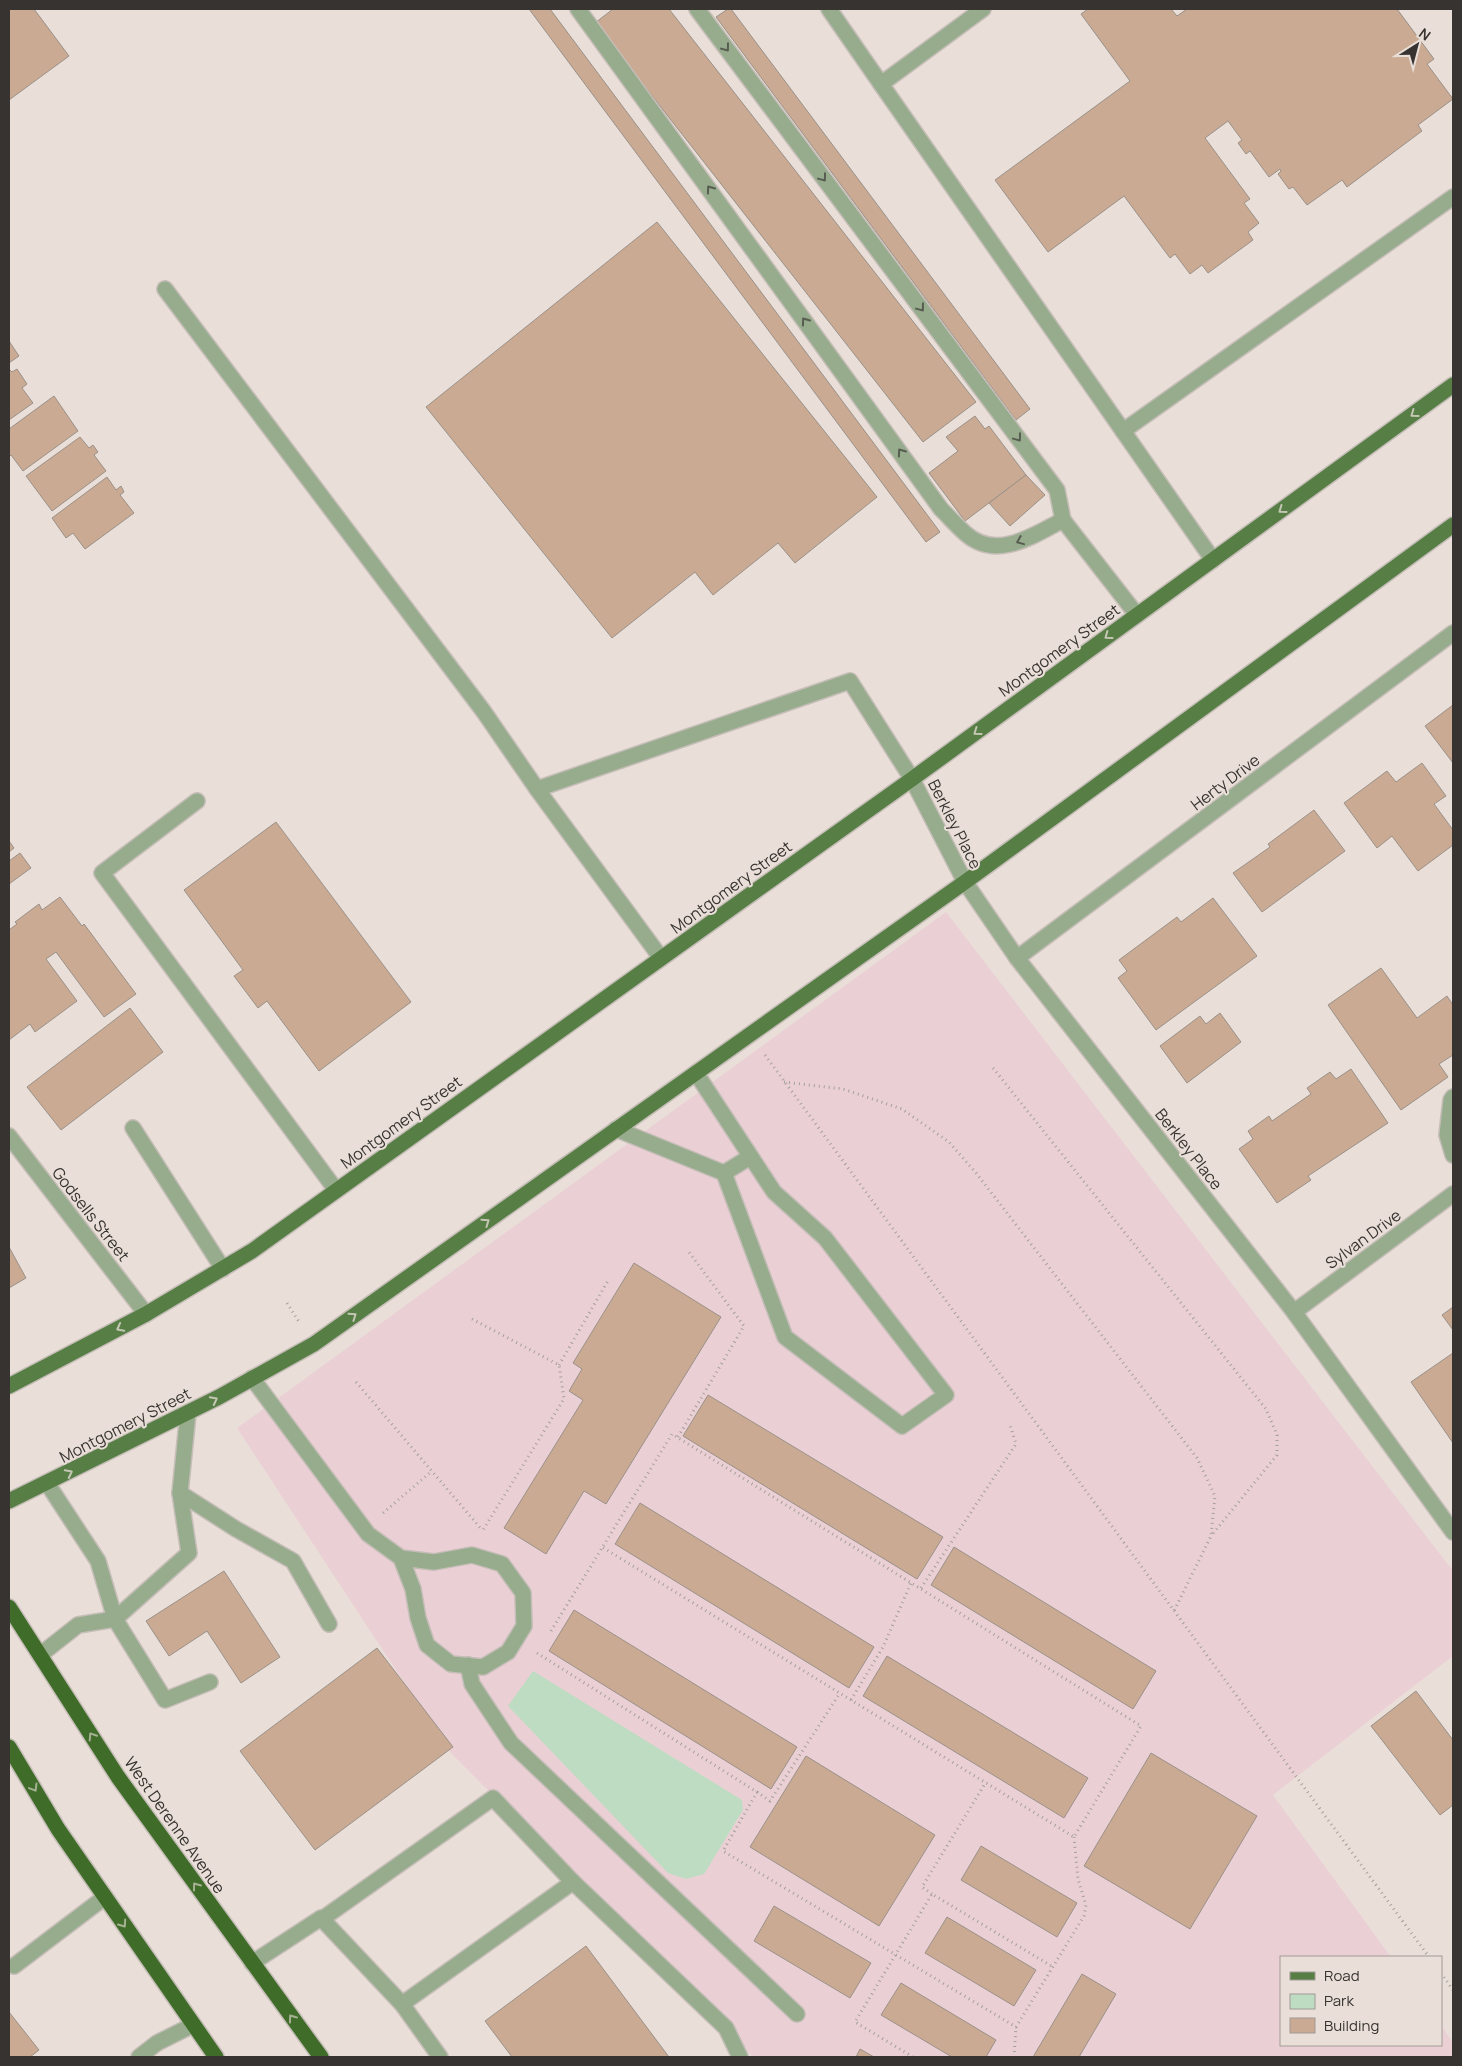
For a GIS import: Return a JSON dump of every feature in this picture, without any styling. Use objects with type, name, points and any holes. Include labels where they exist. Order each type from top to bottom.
[{"type":"highway","name":"West Derenne Avenue","points":[[9,1607],[118,1776],[321,2057]]},
{"type":"highway","points":[[9,1747],[58,1829],[216,2057]]},
{"type":"main road","name":"Montgomery Street","points":[[9,1386],[146,1314],[252,1251],[912,779],[1453,385]]},
{"type":"main road","name":"Montgomery Street","points":[[9,1501],[188,1413],[314,1344],[964,882],[1453,525]]},
{"type":"street","points":[[697,9],[1057,490],[1063,520],[1137,615]]},
{"type":"street","points":[[829,9],[1212,560]]},
{"type":"street","points":[[881,84],[983,9]]},
{"type":"street","points":[[581,10],[948,516],[968,536],[992,547],[1016,544],[1063,520]]},
{"type":"street","points":[[1123,431],[1453,197]]},
{"type":"street","points":[[165,289],[484,712],[536,789],[661,958]]},
{"type":"street","name":"Herty Drive","points":[[1018,958],[1453,633]]},
{"type":"street","name":"Berkley Place","points":[[536,789],[850,681],[912,779],[964,882],[1018,958],[1294,1312],[1453,1532]]},
{"type":"street","points":[[197,801],[102,873],[336,1190]]},
{"type":"street","points":[[616,1129],[724,1173],[785,1337],[902,1426],[946,1396],[825,1238],[774,1192],[696,1073]]},
{"type":"street","points":[[1453,1097],[1451,1100],[1447,1135],[1453,1155]]},
{"type":"street","points":[[133,1128],[223,1269]]},
{"type":"street","name":"Godsells Street","points":[[9,1136],[146,1314]]},
{"type":"street","points":[[724,1173],[750,1157]]},
{"type":"street","name":"Sylvan Drive","points":[[1294,1312],[1453,1194]]},
{"type":"street","points":[[252,1378],[368,1534],[402,1558],[434,1562],[472,1555],[502,1564],[523,1593],[524,1626],[508,1652],[482,1667],[451,1664],[426,1645],[418,1618],[413,1589],[402,1558]]},
{"type":"street","points":[[40,1655],[78,1625],[115,1619],[189,1553],[180,1493],[188,1413]]},
{"type":"street","points":[[47,1483],[98,1561],[115,1619],[165,1700],[210,1682]]},
{"type":"street","points":[[180,1493],[236,1529],[293,1562],[329,1624]]},
{"type":"street","points":[[468,1665],[472,1684],[511,1743],[797,2014]]},
{"type":"street","points":[[252,1963],[322,1919],[493,1798],[572,1882],[726,2028],[740,2057]]},
{"type":"street","points":[[402,2004],[572,1882]]},
{"type":"street","points":[[14,1966],[105,1897]]},
{"type":"street","points":[[322,1919],[402,2004],[440,2057]]},
{"type":"street","points":[[139,2057],[157,2043],[193,2025]]},
{"type":"path","points":[[750,1035],[1428,1956]]},
{"type":"path","points":[[993,1068],[1266,1409],[1277,1435],[1277,1455],[1211,1536],[1174,1611]]},
{"type":"path","points":[[784,1081],[843,1089],[902,1109],[950,1142],[1197,1458],[1215,1496],[1211,1536]]},
{"type":"path","points":[[678,1438],[744,1326],[689,1252]]},
{"type":"path","points":[[483,1531],[564,1399],[558,1365],[609,1279]]},
{"type":"path","points":[[287,1303],[300,1323]]},
{"type":"path","points":[[472,1319],[558,1365]]},
{"type":"path","points":[[356,1382],[486,1535]]},
{"type":"path","points":[[921,1588],[1016,1444],[1010,1425]]},
{"type":"path","points":[[547,1628],[547,1636],[672,1434],[1141,1726],[1074,1836],[1078,1879],[1086,1905],[1084,1916],[1016,2027],[1014,2057]]},
{"type":"path","points":[[364,1529],[432,1471]]},
{"type":"path","points":[[602,1547],[1074,1836]]},
{"type":"path","points":[[851,1700],[883,1648],[911,1583]]},
{"type":"path","points":[[540,1648],[536,1654],[770,1801],[840,1694]]},
{"type":"path","points":[[986,1782],[922,1887],[1053,1967]]},
{"type":"path","points":[[757,1792],[724,1851],[1016,2027]]},
{"type":"path","points":[[913,2057],[855,2022],[932,1894]]},
{"type":"path","points":[[1442,1974],[1453,1990]]},
{"type":"shaded area","points":[[946,912],[1453,1571],[1453,1656],[1273,1795],[1390,1956],[1280,1956],[1280,2046],[1442,2046],[1442,2026],[1453,2043],[1453,2057],[753,2057],[449,1751],[237,1428]]},
{"type":"green space","points":[[533,1671],[742,1800],[743,1810],[704,1874],[686,1879],[668,1873],[508,1706]]},
{"type":"building","points":[[9,9],[34,9],[69,56],[9,100]]},
{"type":"building","points":[[529,9],[550,9],[940,532],[926,542]]},
{"type":"building","points":[[613,9],[669,9],[976,402],[923,442],[595,23]]},
{"type":"building","points":[[731,9],[1030,409],[1016,420],[716,17]]},
{"type":"building","points":[[1088,9],[1171,9],[1177,16],[1187,9],[1397,9],[1434,59],[1427,64],[1453,99],[1418,125],[1422,131],[1347,187],[1342,180],[1307,205],[1293,187],[1289,189],[1278,174],[1281,171],[1280,169],[1269,177],[1250,151],[1246,154],[1238,143],[1242,140],[1228,121],[1205,138],[1250,199],[1244,203],[1259,223],[1248,232],[1253,240],[1208,273],[1202,265],[1190,274],[1175,254],[1170,258],[1124,196],[1048,252],[995,180],[1130,81],[1081,14]]},
{"type":"building","points":[[657,222],[877,497],[795,563],[778,543],[713,595],[695,572],[612,638],[426,407]]},
{"type":"building","points":[[9,341],[19,356],[9,363]]},
{"type":"building","points":[[9,369],[12,372],[17,369],[27,384],[22,388],[33,403],[9,420]]},
{"type":"building","points":[[54,396],[78,431],[23,471],[11,455],[9,457],[9,429]]},
{"type":"building","points":[[975,416],[985,429],[989,426],[1026,475],[965,521],[929,473],[958,451],[946,437]]},
{"type":"building","points":[[80,437],[89,448],[93,445],[98,452],[94,455],[106,471],[52,511],[26,476]]},
{"type":"building","points":[[1026,475],[1045,495],[1010,526],[989,503]]},
{"type":"building","points":[[107,477],[116,490],[121,486],[124,492],[120,495],[134,513],[85,549],[73,533],[66,538],[52,518]]},
{"type":"building","points":[[1453,705],[1453,763],[1425,726]]},
{"type":"building","points":[[1422,763],[1446,796],[1434,804],[1453,830],[1453,845],[1418,871],[1392,836],[1377,848],[1344,803],[1387,771],[1396,782]]},
{"type":"building","points":[[1314,810],[1345,851],[1262,912],[1233,873],[1270,847],[1268,844]]},
{"type":"building","points":[[276,822],[411,1002],[319,1071],[267,1001],[258,1008],[234,976],[243,970],[184,890]]},
{"type":"building","points":[[9,841],[14,848],[9,852]]},
{"type":"building","points":[[20,853],[31,868],[9,884],[9,861]]},
{"type":"building","points":[[60,897],[82,926],[84,924],[136,994],[104,1017],[56,952],[46,959],[77,1001],[35,1032],[30,1024],[9,1040],[9,930],[17,924],[15,922],[39,904],[42,910]]},
{"type":"building","points":[[1213,898],[1257,956],[1156,1030],[1118,978],[1127,971],[1119,960],[1177,917],[1181,922]]},
{"type":"building","points":[[1381,968],[1417,1018],[1447,996],[1453,1005],[1453,1055],[1439,1064],[1448,1077],[1401,1110],[1328,1005]]},
{"type":"building","points":[[130,1008],[163,1052],[61,1130],[27,1087]]},
{"type":"building","points":[[1220,1013],[1241,1042],[1187,1083],[1160,1046],[1200,1016],[1206,1024]]},
{"type":"building","points":[[1351,1069],[1388,1123],[1308,1176],[1311,1180],[1277,1203],[1239,1149],[1253,1139],[1248,1131],[1269,1116],[1272,1121],[1311,1094],[1307,1088],[1330,1072],[1336,1079]]},
{"type":"building","points":[[9,1247],[26,1278],[9,1288]]},
{"type":"building","points":[[634,1263],[721,1317],[606,1504],[584,1491],[546,1554],[504,1528],[583,1400],[569,1391],[582,1369],[573,1363]]},
{"type":"building","points":[[1453,1307],[1453,1330],[1442,1315]]},
{"type":"building","points":[[1453,1353],[1453,1443],[1411,1382]]},
{"type":"building","points":[[708,1395],[943,1537],[917,1579],[683,1436]]},
{"type":"building","points":[[640,1503],[874,1647],[849,1688],[615,1544]]},
{"type":"building","points":[[954,1547],[1156,1671],[1133,1709],[931,1585]]},
{"type":"building","points":[[224,1571],[280,1657],[241,1683],[207,1631],[169,1656],[146,1621]]},
{"type":"building","points":[[574,1610],[797,1747],[771,1789],[549,1651]]},
{"type":"building","points":[[377,1648],[453,1747],[315,1850],[240,1751]]},
{"type":"building","points":[[887,1656],[1088,1778],[1064,1818],[863,1696]]},
{"type":"building","points":[[1416,1691],[1453,1740],[1453,1805],[1440,1815],[1371,1726]]},
{"type":"building","points":[[1151,1753],[1257,1816],[1190,1929],[1084,1866]]},
{"type":"building","points":[[806,1756],[935,1835],[879,1926],[750,1847]]},
{"type":"building","points":[[981,1846],[1077,1903],[1057,1937],[961,1880]]},
{"type":"building","points":[[774,1906],[871,1963],[850,1998],[754,1941]]},
{"type":"building","points":[[947,1917],[1036,1970],[1014,2006],[925,1953]]},
{"type":"building","points":[[586,1946],[669,2057],[512,2057],[485,2021]]},
{"type":"building","points":[[1082,1974],[1116,1994],[1079,2057],[1033,2057]]},
{"type":"building","points":[[901,1983],[996,2040],[986,2057],[952,2057],[881,2015]]},
{"type":"building","points":[[9,2012],[39,2050],[30,2057],[9,2057]]},
{"type":"building","points":[[860,2049],[874,2057],[856,2057]]}]
